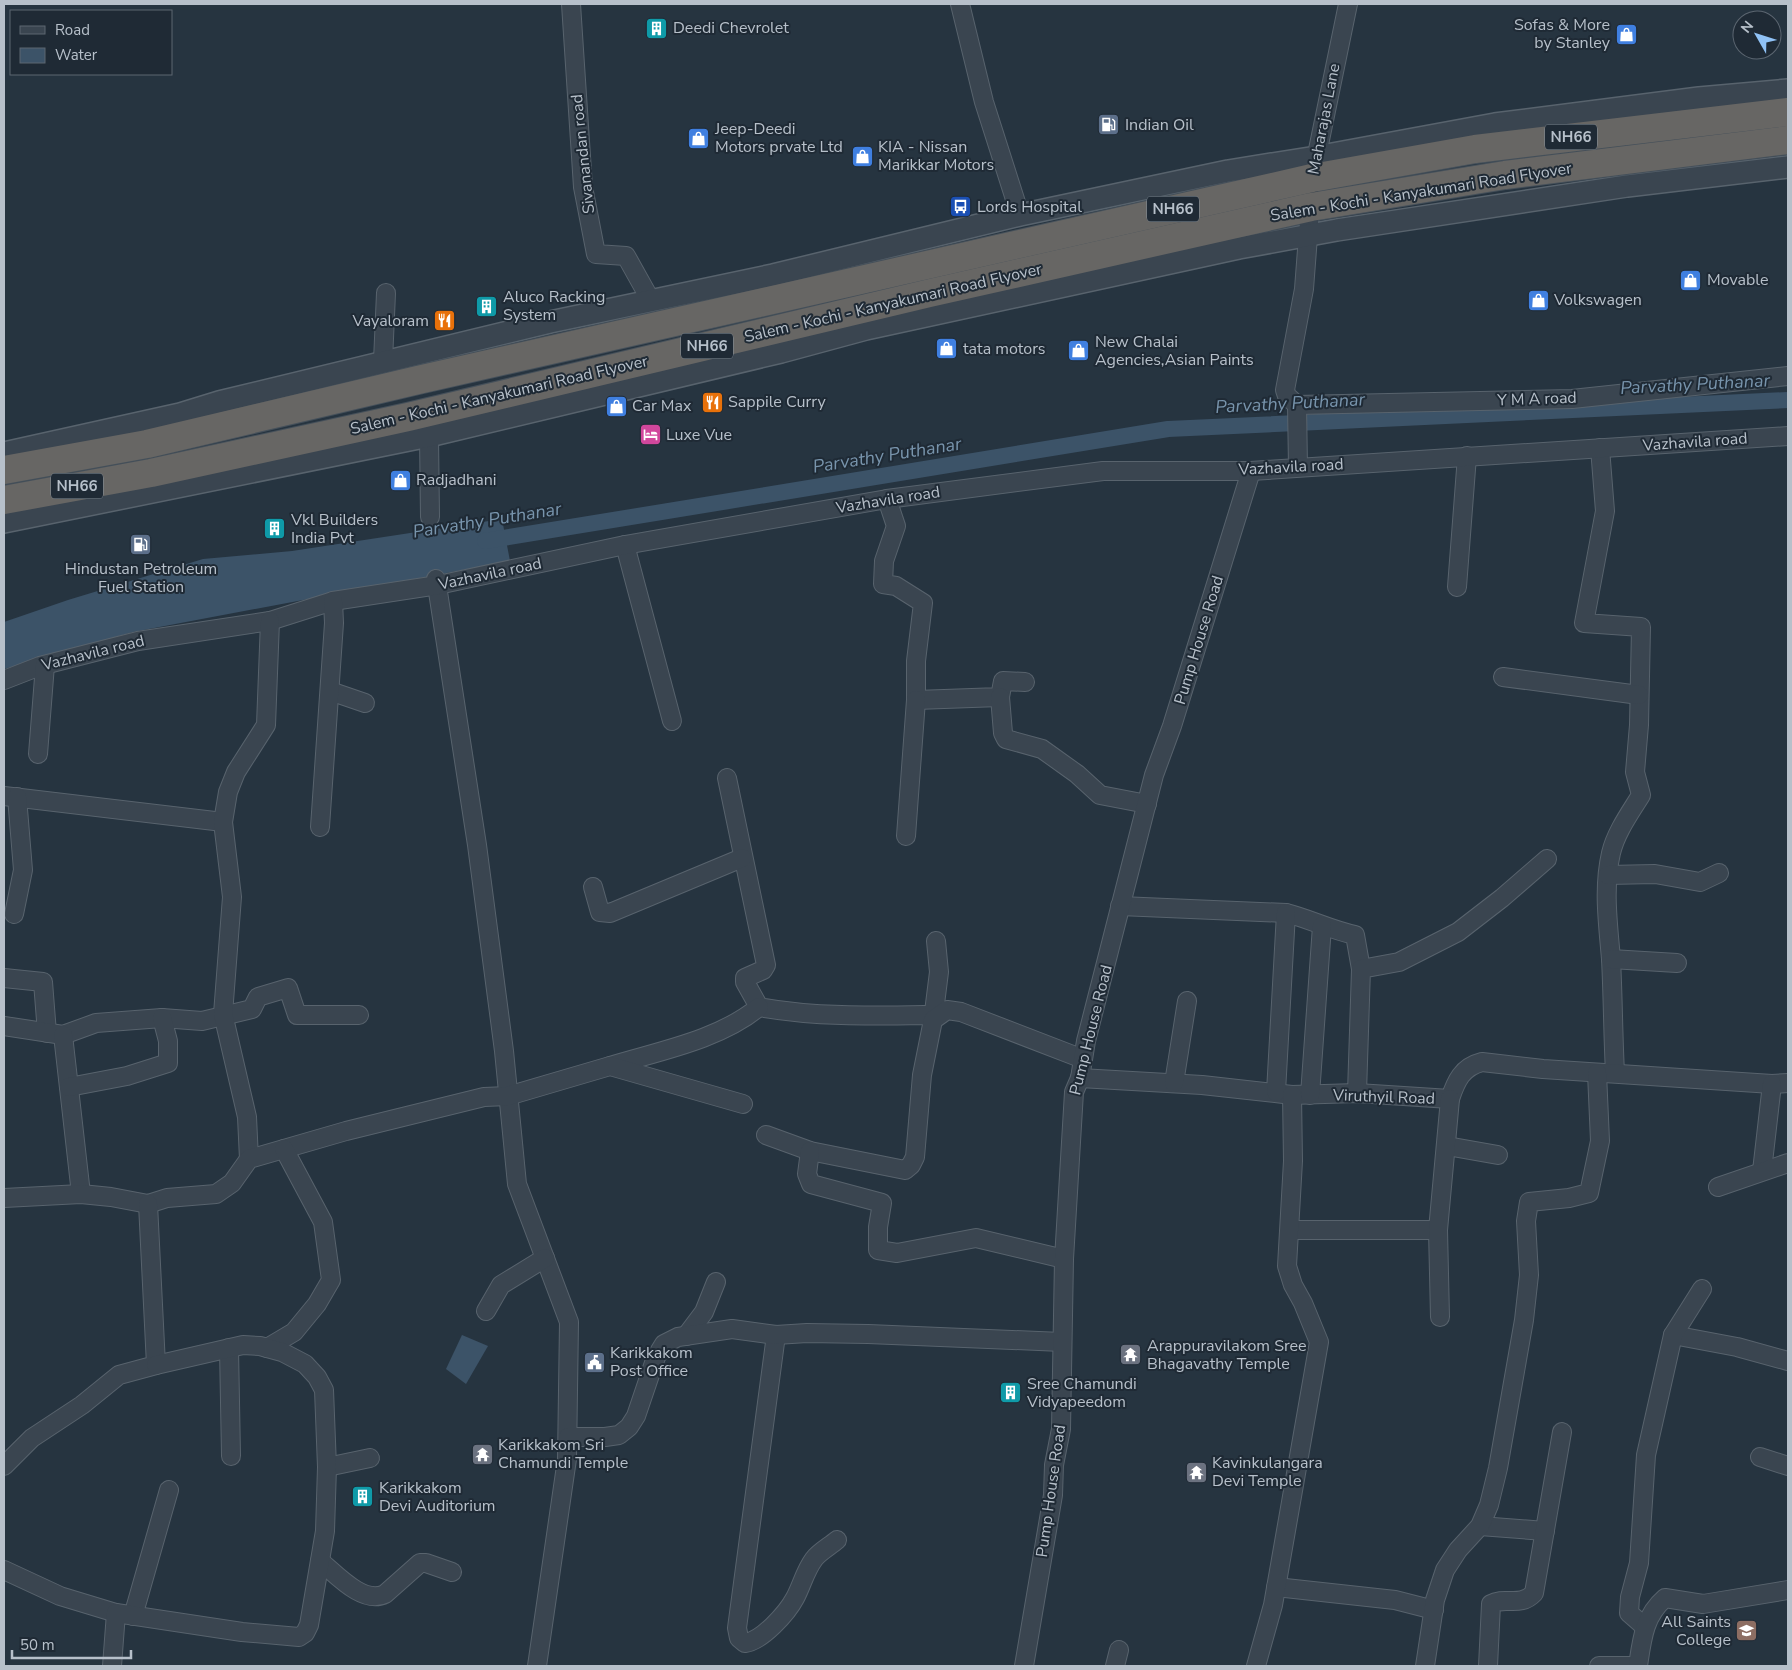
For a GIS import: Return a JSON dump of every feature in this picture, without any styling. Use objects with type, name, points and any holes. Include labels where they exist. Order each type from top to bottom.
[{"type":"highway","name":"Salem - Kochi - Kanyakumari Road Flyover","points":[[4,470],[147,444],[1314,168],[1788,112]]},
{"type":"highway","name":"Salem - Kochi - Kanyakumari Road Flyover","points":[[4,500],[151,473],[408,417],[930,293],[1311,206],[1505,175],[1788,140]]},
{"type":"street","name":"Sivanandan road","points":[[571,4],[583,187],[596,254],[626,256],[650,299]]},
{"type":"street","points":[[960,4],[984,102],[1020,215]]},
{"type":"street","name":"Maharajas Lane","points":[[1298,467],[1292,400],[1286,390],[1304,289],[1314,168],[1348,4]]},
{"type":"street","points":[[4,453],[180,414],[383,362],[650,299],[773,275],[1020,215],[1228,171],[1314,168],[1496,124],[1700,98],[1788,90]]},
{"type":"street","points":[[4,522],[429,436],[980,302],[1230,249],[1643,184],[1788,167]]},
{"type":"street","points":[[383,362],[386,292]]},
{"type":"street","name":"Y M A road","points":[[1292,400],[1572,399],[1788,376]]},
{"type":"street","points":[[429,436],[430,517]]},
{"type":"street","name":"Vazhavila road","points":[[4,680],[45,665],[138,641],[270,621],[333,601],[625,545],[887,498],[1103,471],[1251,471],[1788,436]]},
{"type":"street","points":[[1600,448],[1605,512],[1584,623],[1641,627],[1635,772],[1641,795],[1624,823],[1612,851],[1608,875],[1606,910],[1615,1073]]},
{"type":"street","points":[[1457,587],[1467,456]]},
{"type":"street","name":"Pump House Road","points":[[1024,1666],[1053,1495],[1054,1466],[1061,1429],[1064,1259],[1074,1092],[1080,1078],[1120,906],[1154,775],[1172,726],[1251,471]]},
{"type":"street","points":[[887,498],[896,526],[884,561],[883,584],[896,586],[923,603],[916,662],[916,700],[906,836]]},
{"type":"street","points":[[625,545],[672,721]]},
{"type":"street","points":[[437,582],[477,845],[517,1184],[569,1322],[567,1459],[537,1666]]},
{"type":"street","points":[[320,827],[330,691],[333,601]]},
{"type":"street","points":[[4,1198],[81,1194],[111,1196],[148,1204],[167,1198],[216,1194],[232,1183],[249,1159],[247,1117],[223,1014],[232,897],[223,822],[230,785],[266,725],[270,621]]},
{"type":"street","points":[[38,754],[45,665]]},
{"type":"street","points":[[1504,677],[1639,696]]},
{"type":"street","points":[[1025,682],[1003,681],[1000,697],[1003,733],[1006,739],[1042,748],[1077,774],[1100,795],[1147,804]]},
{"type":"street","points":[[330,691],[365,703]]},
{"type":"street","points":[[916,700],[1000,697]]},
{"type":"street","points":[[728,778],[742,858],[766,965],[763,970],[745,978],[745,982],[759,1007]]},
{"type":"street","points":[[14,914],[23,870],[11,797],[223,822]]},
{"type":"street","points":[[593,887],[600,912],[610,913],[742,858]]},
{"type":"street","points":[[1361,969],[1400,962],[1458,932],[1502,898],[1547,858]]},
{"type":"street","points":[[1608,875],[1655,874],[1700,882],[1719,873]]},
{"type":"street","points":[[1120,906],[1286,913],[1355,935],[1361,969],[1357,1093]]},
{"type":"street","points":[[1256,1666],[1276,1587],[1319,1342],[1287,1266],[1291,1230],[1284,1094],[1286,913]]},
{"type":"street","points":[[1310,1095],[1322,926]]},
{"type":"street","points":[[766,1135],[810,1151],[897,1169],[906,1170],[911,1165],[914,1157],[922,1075],[940,972],[936,941]]},
{"type":"street","points":[[1610,959],[1677,963]]},
{"type":"street","points":[[4,978],[43,982],[69,1087],[81,1194]]},
{"type":"street","points":[[4,1026],[55,1034],[96,1023],[162,1018],[202,1021],[223,1014],[252,1009],[258,997],[288,988],[297,1015],[359,1015]]},
{"type":"street","points":[[1174,1083],[1187,1001]]},
{"type":"street","points":[[759,1007],[800,1014],[840,1017],[926,1015],[933,1020]]},
{"type":"street","points":[[249,1159],[346,1130],[484,1097],[508,1096],[610,1066],[725,1030],[745,1019],[759,1007]]},
{"type":"street","points":[[933,1020],[947,1010],[961,1012],[1083,1059]]},
{"type":"street","points":[[69,1087],[127,1076],[168,1063],[168,1041],[162,1018]]},
{"type":"street","name":"Viruthyil Road","points":[[1080,1078],[1174,1083],[1284,1094],[1357,1093],[1450,1099],[1457,1078],[1470,1065],[1482,1062],[1597,1073],[1780,1083]]},
{"type":"street","points":[[610,1066],[743,1104]]},
{"type":"street","points":[[1425,1666],[1434,1610],[1445,1570],[1458,1550],[1480,1526],[1498,1468],[1524,1320],[1529,1275],[1526,1221],[1529,1202],[1569,1198],[1589,1193],[1600,1141],[1597,1073]]},
{"type":"street","points":[[1762,1170],[1780,1083]]},
{"type":"street","points":[[1440,1317],[1438,1230],[1450,1099]]},
{"type":"street","points":[[1447,1146],[1498,1155]]},
{"type":"street","points":[[267,1348],[294,1332],[317,1304],[331,1280],[323,1222],[284,1149]]},
{"type":"street","points":[[810,1151],[807,1174],[811,1184],[882,1204],[878,1227],[878,1250],[897,1253],[976,1238],[1064,1259]]},
{"type":"street","points":[[1718,1187],[1762,1170],[1788,1163]]},
{"type":"street","points":[[148,1204],[156,1365]]},
{"type":"street","points":[[1291,1230],[1438,1230]]},
{"type":"street","points":[[486,1311],[501,1286],[545,1258]]},
{"type":"street","points":[[686,1336],[704,1312],[716,1282]]},
{"type":"street","points":[[1645,1626],[1629,1613],[1630,1597],[1639,1564],[1646,1454],[1673,1335],[1702,1290]]},
{"type":"street","points":[[568,1437],[605,1437],[619,1434],[629,1427],[636,1416],[656,1358],[664,1344],[686,1336],[732,1329],[776,1335],[833,1333],[1062,1342]]},
{"type":"street","points":[[776,1335],[737,1628],[739,1638],[745,1643],[754,1642],[764,1634],[795,1598],[801,1581],[814,1558],[838,1540]]},
{"type":"street","points":[[1673,1335],[1737,1347],[1788,1361]]},
{"type":"street","points":[[4,1466],[32,1438],[82,1405],[119,1375],[156,1365],[242,1345],[267,1348],[282,1352],[305,1364],[324,1390],[328,1467],[325,1531],[309,1625],[299,1637],[242,1632],[124,1614],[60,1596],[4,1570]]},
{"type":"street","points":[[229,1348],[231,1456]]},
{"type":"street","points":[[1488,1666],[1491,1604],[1495,1602],[1522,1601],[1534,1593],[1562,1432]]},
{"type":"street","points":[[1760,1457],[1788,1466]]},
{"type":"street","points":[[328,1467],[370,1458]]},
{"type":"street","points":[[112,1666],[124,1614],[169,1490]]},
{"type":"street","points":[[1480,1526],[1545,1531]]},
{"type":"street","points":[[320,1560],[366,1596],[379,1598],[420,1563],[452,1572]]},
{"type":"street","points":[[1276,1587],[1395,1600],[1434,1610]]},
{"type":"street","points":[[1599,1666],[1636,1666],[1645,1626],[1655,1607],[1666,1598],[1704,1604],[1788,1590]]},
{"type":"water","points":[[502,519],[510,561],[133,632],[4,669],[4,622],[68,600],[203,559],[292,551]]},
{"type":"water","points":[[462,1335],[488,1346],[466,1384],[446,1369]]},
{"type":"waterway","name":"Parvathy Puthanar","points":[[485,541],[1168,429],[1788,400]]},
{"type":"place","name":"Deedi Chevrolet","points":[[657,28]]},
{"type":"place","name":"Sofas & More by Stanley","points":[[1626,34]]},
{"type":"place","name":"Indian Oil","points":[[1109,125]]},
{"type":"place","name":"Jeep-Deedi Motors prvate Ltd","points":[[699,138]]},
{"type":"place","name":"KIA - Nissan Marikkar Motors","points":[[862,156]]},
{"type":"place","name":"Lords Hospital","points":[[961,207]]},
{"type":"place","name":"Movable","points":[[1691,280]]},
{"type":"place","name":"Volkswagen","points":[[1538,300]]},
{"type":"place","name":"Aluco Racking System","points":[[487,306]]},
{"type":"place","name":"Vayaloram","points":[[445,321]]},
{"type":"place","name":"tata motors","points":[[947,349]]},
{"type":"place","name":"New Chalai Agencies,Asian Paints","points":[[1079,351]]},
{"type":"place","name":"Sappile Curry","points":[[712,402]]},
{"type":"place","name":"Car Max","points":[[616,406]]},
{"type":"place","name":"Luxe Vue","points":[[650,435]]},
{"type":"place","name":"Radjadhani","points":[[400,480]]},
{"type":"place","name":"Vkl Builders India Pvt","points":[[275,529]]},
{"type":"place","name":"Hindustan Petroleum Fuel Station","points":[[141,545]]},
{"type":"place","name":"Arappuravilakom Sree Bhagavathy Temple","points":[[1131,1355]]},
{"type":"place","name":"Karikkakom Post Office","points":[[594,1362]]},
{"type":"place","name":"Sree Chamundi Vidyapeedom","points":[[1011,1393]]},
{"type":"place","name":"Karikkakom Sri Chamundi Temple","points":[[482,1454]]},
{"type":"place","name":"Kavinkulangara Devi Temple","points":[[1196,1472]]},
{"type":"place","name":"Karikkakom Devi Auditorium","points":[[363,1497]]},
{"type":"place","name":"All Saints College","points":[[1747,1631]]}]
